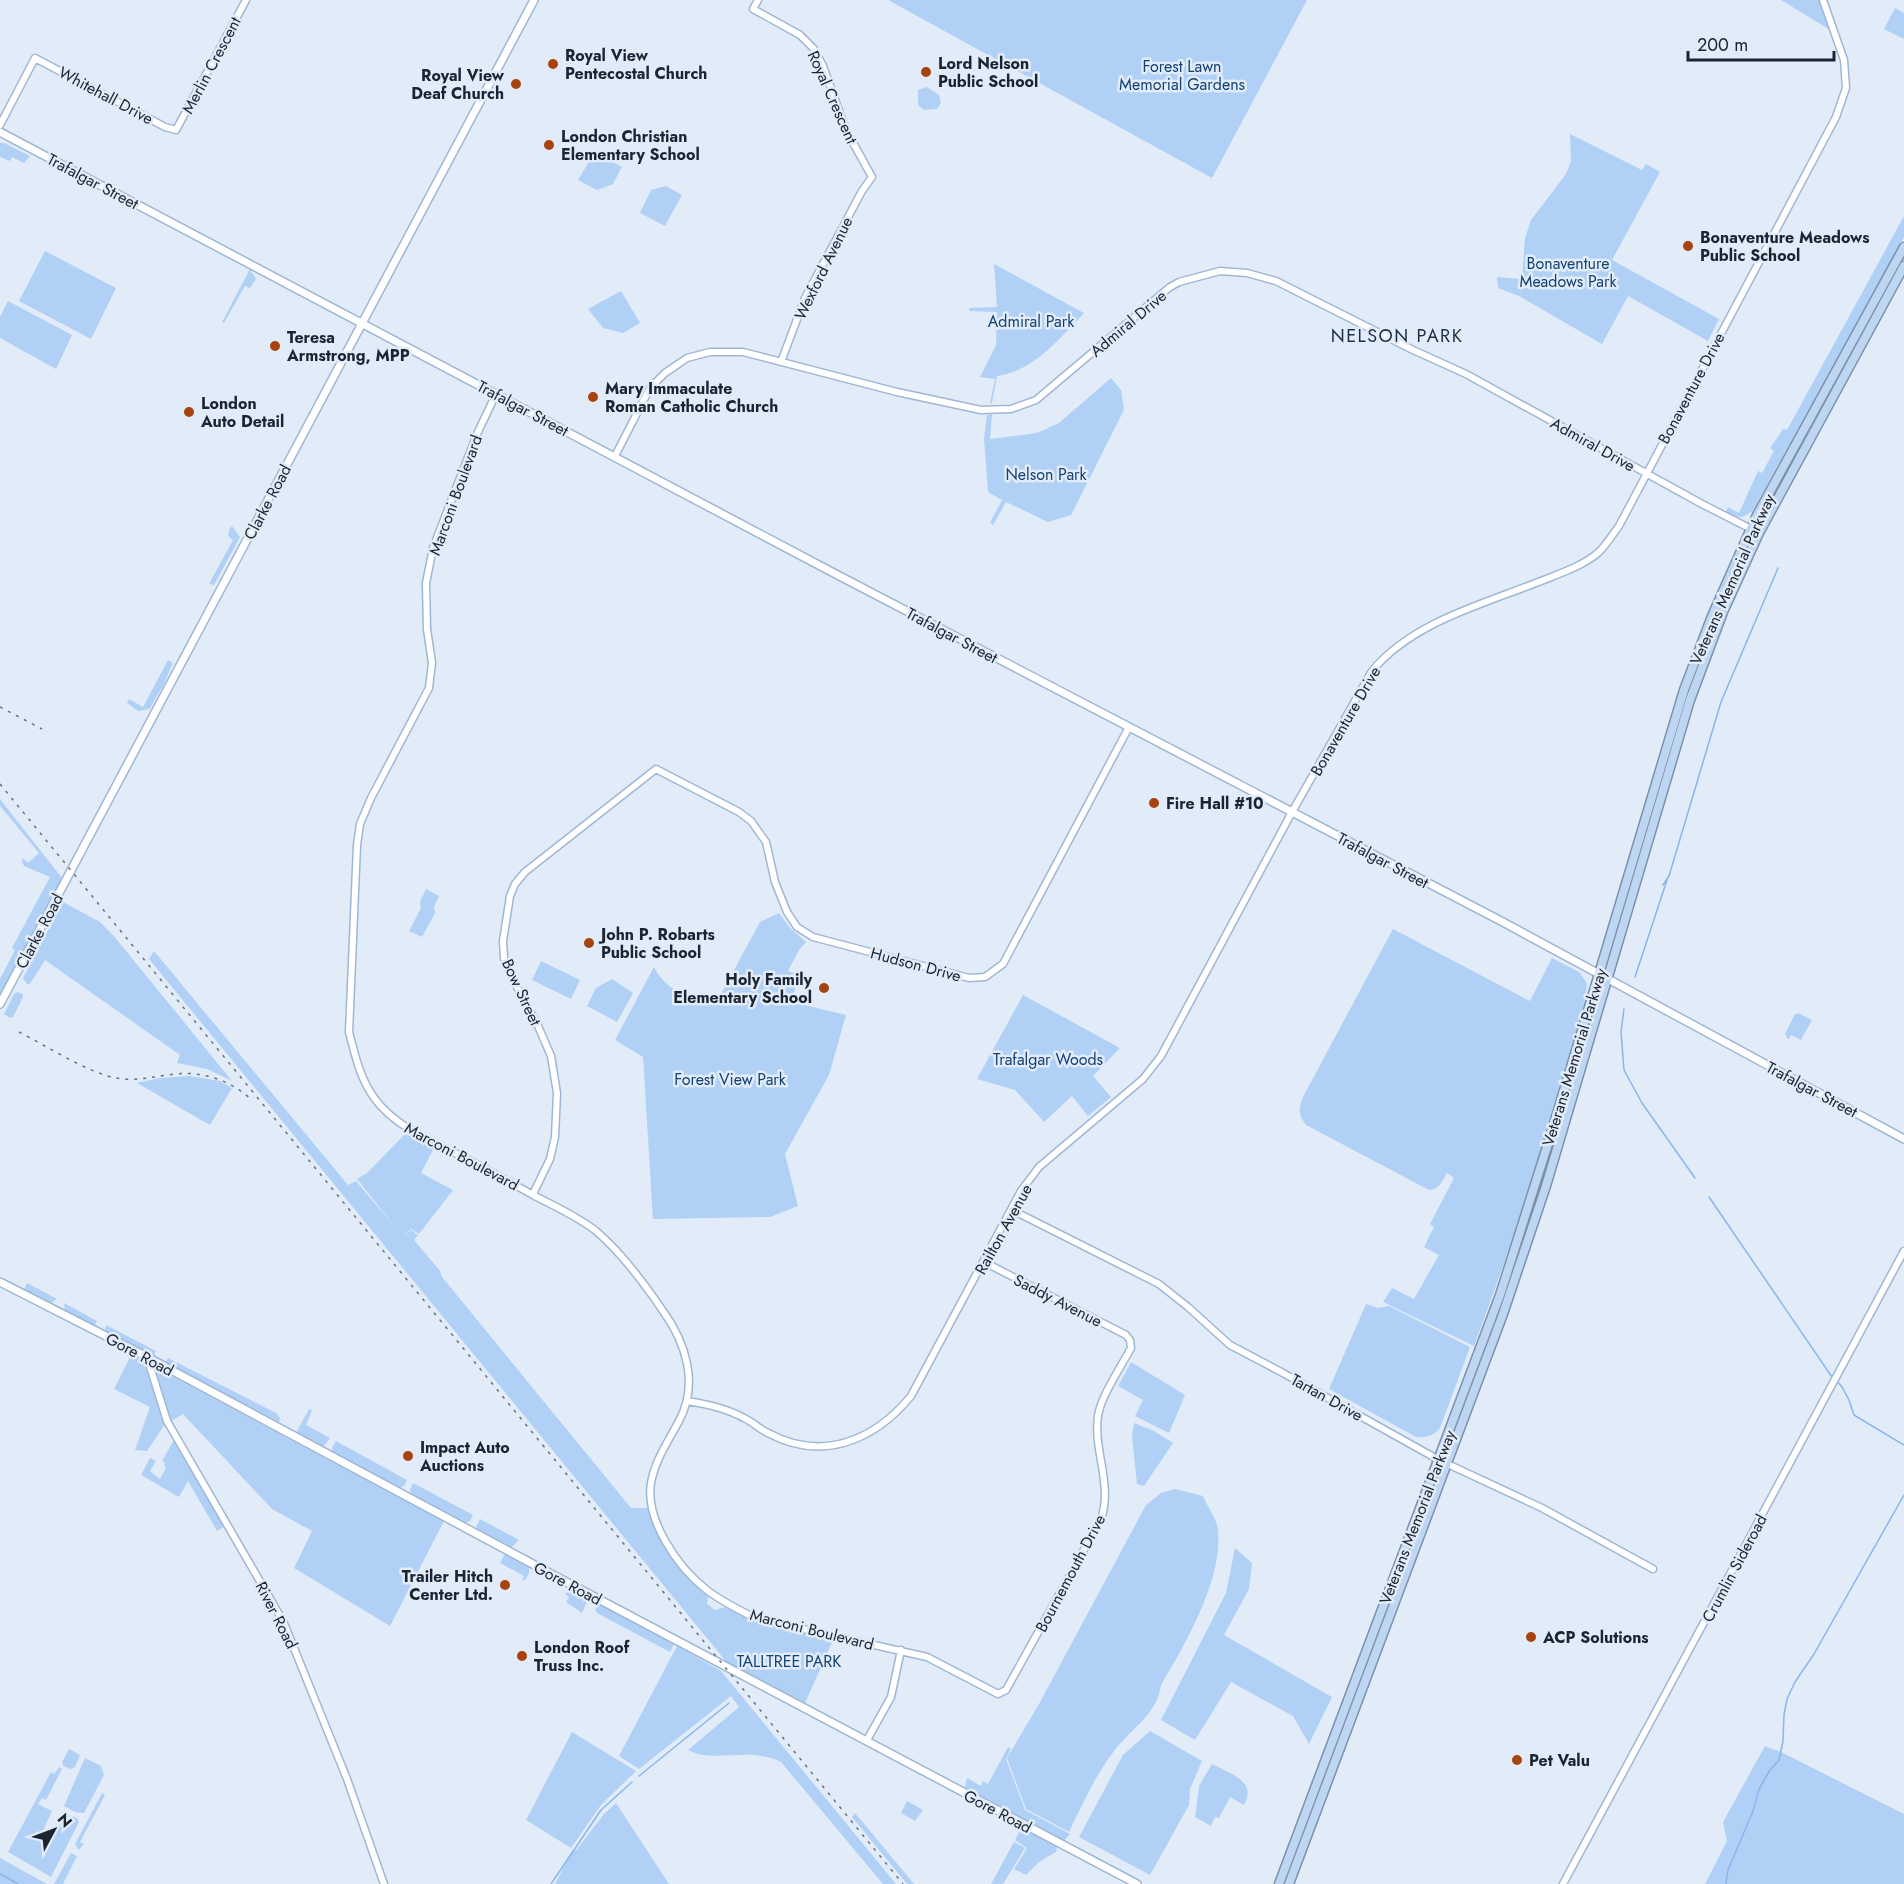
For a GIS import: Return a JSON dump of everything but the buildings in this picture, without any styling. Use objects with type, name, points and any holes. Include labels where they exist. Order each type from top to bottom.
[{"type":"highway","name":"Veterans Memorial Parkway","points":[[1289,1884],[1443,1462],[1500,1296],[1684,690],[1712,616],[1904,247]]},
{"type":"highway","name":"Veterans Memorial Parkway","points":[[1279,1884],[1503,1314],[1546,1186],[1690,700],[1723,612],[1755,530],[1904,266]]},
{"type":"main road","name":"Clarke Road","points":[[0,1004],[534,0]]},
{"type":"main road","name":"Trafalgar Street","points":[[0,132],[1501,921],[1904,1138]]},
{"type":"main road","name":"Gore Road","points":[[0,1282],[1137,1884]]},
{"type":"street","name":"Merlin Crescent","points":[[176,130],[246,0]]},
{"type":"street","name":"Royal Crescent","points":[[758,0],[753,9],[800,35],[814,49],[824,66],[846,130],[872,177]]},
{"type":"street","name":"Bonaventure Drive","points":[[1292,812],[1372,671],[1393,648],[1406,638],[1439,621],[1581,564],[1599,551],[1619,526],[1836,117],[1846,88],[1844,60],[1823,0]]},
{"type":"street","name":"Whitehall Drive","points":[[0,125],[35,58],[165,127],[176,130]]},
{"type":"street","name":"Wexford Avenue","points":[[782,362],[805,298],[862,190],[872,177]]},
{"type":"street","name":"Admiral Drive","points":[[615,456],[650,388],[665,373],[687,358],[710,352],[742,352],[908,395],[981,410],[1011,409],[1036,400],[1170,287],[1179,282],[1220,271],[1247,273],[1276,281],[1304,294],[1413,350],[1466,374],[1702,504],[1755,530]]},
{"type":"street","name":"Marconi Boulevard","points":[[496,394],[477,434],[433,548],[426,584],[427,629],[432,663],[429,688],[371,798],[360,824],[357,845],[349,1032],[364,1082],[375,1099],[390,1114],[413,1131],[571,1214],[596,1232],[627,1264],[680,1336],[688,1364],[687,1401],[681,1419],[657,1460],[651,1481],[655,1521],[664,1539],[686,1570],[706,1590],[755,1618],[901,1650]]},
{"type":"street","name":"Hudson Drive","points":[[710,797],[739,812],[759,830],[766,842],[782,900],[797,927],[813,936],[896,960],[969,978],[985,977],[1003,964],[1129,727]]},
{"type":"street","name":"Bow Street","points":[[533,1194],[550,1159],[555,1137],[557,1093],[551,1056],[504,958],[503,941],[510,896],[515,884],[557,844],[656,769],[710,797]]},
{"type":"street","name":"Railton Avenue","points":[[687,1401],[720,1407],[744,1418],[768,1434],[803,1446],[820,1447],[847,1443],[858,1439],[890,1419],[911,1396],[1021,1191],[1040,1167],[1143,1079],[1161,1056],[1292,812]]},
{"type":"street","name":"Tartan Drive","points":[[1012,1210],[1159,1284],[1230,1346],[1443,1462],[1542,1508],[1653,1569]]},
{"type":"street","name":"Crumlin Sideroad","points":[[1563,1884],[1904,1251]]},
{"type":"street","name":"Saddy Avenue","points":[[984,1262],[1125,1335],[1130,1340]]},
{"type":"street","name":"Bournemouth Drive","points":[[901,1650],[927,1656],[998,1694],[1006,1690],[1105,1508],[1106,1494],[1097,1424],[1098,1414],[1131,1348],[1130,1340]]},
{"type":"street","name":"River Road","points":[[147,1358],[167,1420],[284,1621],[347,1779],[384,1884]]},
{"type":"street","points":[[867,1740],[891,1697],[901,1650]]},
{"type":"green space","name":"Forest Lawn Memorial Gardens","points":[[888,0],[1307,0],[1212,178]]},
{"type":"green space","points":[[1781,0],[1820,0],[1830,30],[1827,28]]},
{"type":"green space","points":[[1895,8],[1904,13],[1904,39],[1884,29]]},
{"type":"green space","points":[[927,87],[939,95],[941,103],[937,109],[924,110],[918,105],[918,90]]},
{"type":"green space","name":"Bonaventure Meadows Park","points":[[1570,134],[1642,170],[1646,164],[1660,172],[1612,260],[1719,319],[1708,341],[1628,296],[1602,344],[1519,296],[1498,288],[1497,277],[1522,279],[1525,238],[1531,220],[1566,174],[1571,161]]},
{"type":"green space","points":[[0,143],[30,156],[24,163],[12,157],[10,161],[0,157]]},
{"type":"green space","points":[[595,152],[622,167],[613,184],[597,190],[578,180]]},
{"type":"green space","points":[[666,186],[682,195],[665,226],[640,213],[651,190]]},
{"type":"green space","points":[[1904,216],[1904,237],[1753,510],[1740,517],[1726,512],[1728,507],[1739,513],[1758,471],[1762,473],[1774,451],[1770,448],[1783,429],[1787,430]]},
{"type":"green space","points":[[45,251],[116,288],[91,339],[19,301]]},
{"type":"green space","name":"Admiral Park","points":[[994,264],[1084,313],[1034,361],[1023,368],[997,376],[992,403],[990,403],[995,379],[980,377],[996,345],[997,312],[969,311],[969,308],[997,307]]},
{"type":"green space","points":[[250,269],[256,279],[250,288],[245,286],[224,323],[222,322]]},
{"type":"green space","points":[[621,291],[640,323],[623,333],[603,328],[588,309]]},
{"type":"green space","points":[[8,301],[72,335],[56,369],[0,338],[0,317]]},
{"type":"green space","name":"Nelson Park","points":[[1111,378],[1121,390],[1124,410],[1071,515],[1048,522],[1006,502],[993,525],[990,523],[1002,500],[988,492],[984,439],[987,415],[992,414],[990,439],[1037,433],[1059,423]]},
{"type":"green space","points":[[232,526],[240,537],[214,585],[209,584],[233,540],[228,536]]},
{"type":"green space","points":[[168,660],[173,663],[150,709],[138,711],[127,703],[129,699],[143,707]]},
{"type":"green space","points":[[0,799],[62,878],[0,996],[0,979],[15,950],[12,948],[50,877],[24,866],[23,858],[28,863],[39,853],[0,806]]},
{"type":"green space","points":[[426,889],[439,896],[434,907],[435,913],[422,937],[409,931],[421,908],[420,902]]},
{"type":"green space","points":[[63,902],[100,922],[113,935],[232,1081],[207,1069],[177,1063],[180,1055],[45,960],[30,984],[27,984],[23,978]]},
{"type":"green space","name":"Forest View Park","points":[[779,913],[789,927],[806,942],[788,971],[798,975],[792,1002],[846,1015],[829,1075],[785,1154],[798,1206],[770,1217],[653,1219],[643,1057],[615,1040],[654,967],[666,983],[690,997],[700,998],[721,994],[760,922]]},
{"type":"green space","points":[[1393,929],[1530,1001],[1552,958],[1579,972],[1587,983],[1585,1001],[1533,1175],[1474,1346],[1383,1302],[1392,1288],[1414,1299],[1439,1255],[1424,1247],[1434,1227],[1430,1224],[1454,1178],[1447,1173],[1438,1187],[1429,1190],[1306,1125],[1300,1114],[1304,1095]]},
{"type":"green space","name":"TALLTREE PARK","points":[[154,951],[348,1185],[356,1181],[395,1227],[357,1179],[367,1173],[408,1131],[435,1146],[421,1173],[453,1190],[419,1234],[411,1229],[403,1236],[411,1230],[418,1235],[414,1240],[440,1271],[442,1277],[631,1508],[649,1508],[664,1545],[679,1566],[708,1595],[707,1604],[715,1610],[725,1607],[791,1631],[833,1640],[805,1703],[729,1665],[149,959]]},
{"type":"green space","points":[[541,961],[580,980],[571,999],[532,980]]},
{"type":"green space","points":[[612,979],[633,993],[617,1022],[587,1006],[596,988]]},
{"type":"green space","points":[[17,992],[23,994],[23,997],[13,1017],[10,1018],[4,1014]]},
{"type":"green space","name":"Trafalgar Woods","points":[[1023,995],[1120,1048],[1093,1076],[1111,1097],[1088,1116],[1072,1096],[1044,1122],[1015,1090],[977,1079]]},
{"type":"green space","points":[[1798,1013],[1812,1020],[1801,1040],[1791,1035],[1789,1039],[1785,1034],[1795,1014]]},
{"type":"green space","points":[[190,1076],[220,1081],[232,1088],[210,1125],[137,1083],[160,1078]]},
{"type":"green space","points":[[27,1283],[57,1299],[50,1304],[24,1289]]},
{"type":"green space","points":[[64,1303],[97,1321],[94,1326],[65,1311]]},
{"type":"green space","points":[[1366,1304],[1378,1308],[1389,1306],[1470,1347],[1440,1428],[1432,1435],[1416,1437],[1329,1389]]},
{"type":"green space","points":[[106,1325],[156,1351],[154,1356],[105,1331]]},
{"type":"green space","points":[[131,1355],[138,1358],[145,1366],[165,1424],[147,1451],[135,1450],[150,1407],[114,1389]]},
{"type":"green space","points":[[168,1358],[276,1413],[280,1418],[279,1422],[165,1363]]},
{"type":"green space","points":[[1131,1362],[1185,1395],[1169,1433],[1135,1416],[1143,1400],[1118,1386]]},
{"type":"green space","points":[[156,1371],[162,1371],[444,1521],[390,1626],[294,1568],[312,1531],[272,1509],[183,1414],[171,1421]]},
{"type":"green space","points":[[309,1409],[312,1410],[306,1425],[330,1438],[324,1446],[296,1433]]},
{"type":"green space","points":[[1134,1423],[1154,1431],[1173,1443],[1144,1486],[1137,1484],[1132,1436]]},
{"type":"green space","points":[[174,1440],[224,1527],[217,1531],[188,1481],[179,1497],[141,1475],[150,1458],[156,1461],[150,1471],[160,1479],[166,1468],[162,1461]]},
{"type":"green space","points":[[336,1441],[407,1480],[404,1486],[399,1488],[333,1453],[332,1448]]},
{"type":"green space","points":[[413,1483],[473,1515],[470,1521],[465,1523],[412,1495],[410,1490]]},
{"type":"green space","points":[[1175,1489],[1203,1496],[1216,1521],[1218,1549],[1209,1590],[1181,1650],[1161,1685],[1155,1704],[1107,1761],[1069,1832],[1026,1809],[1007,1758],[1039,1704],[1146,1505],[1161,1493]]},
{"type":"green space","points":[[480,1519],[519,1540],[511,1548],[478,1530],[476,1527]]},
{"type":"green space","points":[[1235,1548],[1252,1563],[1249,1589],[1224,1635],[1332,1697],[1309,1744],[1293,1716],[1231,1682],[1195,1740],[1161,1720],[1226,1593]]},
{"type":"green space","points":[[505,1553],[529,1566],[529,1573],[525,1580],[522,1580],[524,1576],[500,1563]]},
{"type":"green space","points":[[572,1589],[585,1596],[587,1601],[582,1613],[566,1602],[569,1597],[565,1594]]},
{"type":"green space","points":[[600,1604],[674,1644],[670,1652],[597,1613],[595,1609]]},
{"type":"green space","points":[[677,1646],[721,1671],[896,1884],[883,1884],[781,1762],[756,1755],[709,1756],[688,1750],[739,1707],[731,1696],[639,1769],[619,1756]]},
{"type":"green space","points":[[1150,1731],[1202,1761],[1190,1789],[1189,1805],[1150,1875],[1079,1837],[1123,1755]]},
{"type":"green space","points":[[572,1732],[636,1771],[601,1805],[571,1848],[526,1820]]},
{"type":"green space","points":[[1765,1746],[1904,1814],[1904,1884],[1705,1884],[1727,1841],[1723,1822]]},
{"type":"green space","points":[[1008,1747],[1011,1749],[1006,1759],[1025,1810],[1070,1834],[1065,1840],[1060,1840],[965,1787],[967,1778],[981,1786],[983,1781],[988,1784]]},
{"type":"green space","points":[[69,1749],[80,1755],[75,1767],[71,1769],[63,1766],[62,1762]]},
{"type":"green space","points":[[85,1758],[101,1766],[104,1775],[84,1813],[75,1812],[64,1806]]},
{"type":"green space","points":[[1212,1764],[1240,1779],[1245,1784],[1247,1797],[1244,1805],[1230,1797],[1219,1818],[1215,1817],[1211,1826],[1195,1817],[1199,1786]]},
{"type":"green space","points":[[59,1767],[62,1769],[46,1800],[42,1798],[38,1804],[52,1811],[41,1835],[51,1841],[65,1814],[77,1818],[79,1822],[51,1877],[8,1852],[51,1772],[54,1774]]},
{"type":"green space","points":[[102,1793],[105,1795],[80,1842],[84,1844],[79,1850],[75,1844]]},
{"type":"green space","points":[[907,1801],[923,1810],[915,1821],[901,1813]]},
{"type":"green space","points":[[616,1803],[669,1884],[555,1884],[571,1853]]},
{"type":"green space","points":[[855,1813],[914,1884],[907,1884],[852,1817]]},
{"type":"green space","points":[[1021,1828],[1056,1846],[1057,1849],[1026,1875],[1014,1869],[1027,1848],[1015,1840]]},
{"type":"green space","points":[[1014,1842],[1025,1848],[1003,1884],[991,1884]]},
{"type":"green space","points":[[71,1853],[77,1856],[63,1884],[54,1884]]},
{"type":"green space","points":[[0,1858],[47,1884],[0,1884]]},
{"type":"waterway","points":[[1663,885],[1669,876],[1721,702],[1778,568]]},
{"type":"waterway","points":[[1635,977],[1667,880]]},
{"type":"waterway","points":[[1624,1009],[1621,1032],[1624,1070],[1642,1103],[1695,1178]]},
{"type":"waterway","points":[[1709,1197],[1832,1377]]},
{"type":"waterway","points":[[1836,1380],[1849,1400],[1854,1415],[1904,1445]]},
{"type":"waterway","points":[[1726,1884],[1728,1870],[1753,1811],[1759,1789],[1779,1760],[1787,1699],[1904,1495]]},
{"type":"waterway","points":[[639,1776],[729,1703]]},
{"type":"waterway","points":[[551,1884],[601,1810],[632,1782]]},
{"type":"waterway","points":[[0,1874],[18,1884]]},
{"type":"railway","points":[[0,707],[42,729]]},
{"type":"railway","points":[[0,784],[903,1884]]},
{"type":"railway","points":[[19,1032],[104,1075],[131,1079],[186,1073],[197,1074],[226,1083],[252,1100]]},
{"type":"place","name":"Royal View Pentecostal Church","points":[[553,64]]},
{"type":"place","name":"Lord Nelson Public School","points":[[926,72]]},
{"type":"place","name":"Royal View Deaf Church","points":[[516,84]]},
{"type":"place","name":"London Christian Elementary School","points":[[549,145]]},
{"type":"place","name":"Bonaventure Meadows Public School","points":[[1688,246]]},
{"type":"place","name":"Teresa Armstrong, MPP","points":[[275,346]]},
{"type":"place","name":"Mary Immaculate Roman Catholic Church","points":[[593,397]]},
{"type":"place","name":"London Auto Detail","points":[[189,412]]},
{"type":"place","name":"Fire Hall #10","points":[[1154,803]]},
{"type":"place","name":"John P. Robarts Public School","points":[[589,943]]},
{"type":"place","name":"Holy Family Elementary School","points":[[824,988]]},
{"type":"place","name":"Impact Auto Auctions","points":[[408,1456]]},
{"type":"place","name":"Trailer Hitch Center Ltd.","points":[[505,1585]]},
{"type":"place","name":"ACP Solutions","points":[[1531,1637]]},
{"type":"place","name":"London Roof Truss Inc.","points":[[522,1656]]},
{"type":"place","name":"Pet Valu","points":[[1517,1760]]},
{"type":"district","name":"NELSON PARK","points":[[1397,336]]}]
